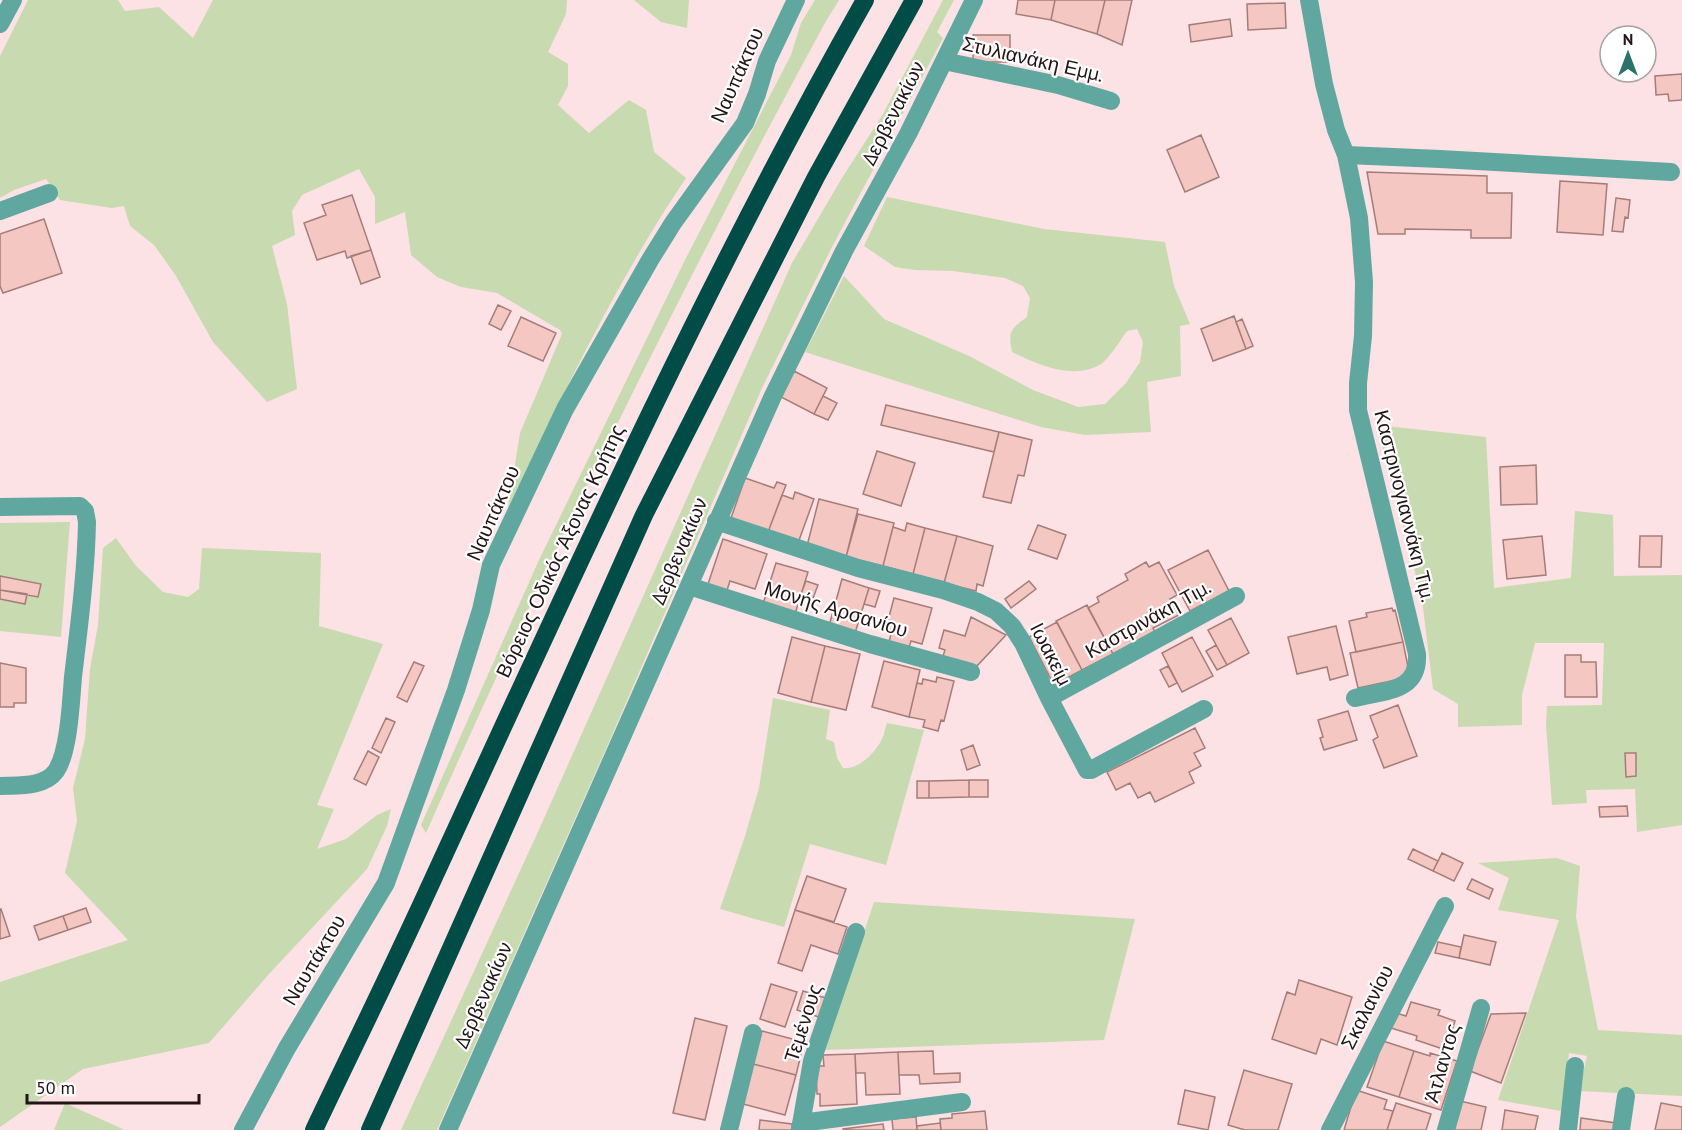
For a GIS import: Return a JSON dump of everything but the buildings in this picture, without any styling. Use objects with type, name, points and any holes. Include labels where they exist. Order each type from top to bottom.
[{"type":"highway","name":"Βόρειος Οδικός Άξονας Κρήτης","points":[[314,1130],[426,894],[550,622],[687,338],[755,205],[865,0]]},
{"type":"highway","points":[[370,1130],[644,515],[816,177],[914,0]]},
{"type":"street","points":[[0,24],[13,0]]},
{"type":"street","name":"Ναυπάκτου","points":[[243,1130],[287,1048],[386,883],[456,690],[481,610],[491,565],[565,409],[656,250],[744,123],[757,94],[766,61],[796,0]]},
{"type":"street","name":"Δερβενακίων","points":[[448,1130],[717,521],[805,329],[844,251],[909,134],[974,0]]},
{"type":"street","name":"Καστρινογιαννάκη Τιμ.","points":[[1309,0],[1324,84],[1336,130],[1346,155],[1359,218],[1364,282],[1358,410],[1404,594],[1418,662],[1414,675],[1407,684],[1355,698]]},
{"type":"street","name":"Στυλιανάκη Εμμ.","points":[[944,61],[1058,85],[1111,100]]},
{"type":"street","points":[[1346,155],[1671,172]]},
{"type":"street","points":[[0,211],[49,194]]},
{"type":"street","points":[[0,507],[80,506],[85,511],[87,522],[82,596],[70,705],[60,762],[51,776],[39,783],[0,786]]},
{"type":"street","name":"Ιωακείμ","points":[[717,521],[858,568],[943,590],[996,611],[1006,619],[1023,643],[1048,698],[1087,770],[1091,770],[1204,709]]},
{"type":"street","name":"Μονής Αρσανίου","points":[[689,586],[870,644],[971,672]]},
{"type":"street","name":"Καστρινάκη Τιμ.","points":[[1048,698],[1236,596]]},
{"type":"street","name":"Σκαλανίου","points":[[1330,1130],[1444,906]]},
{"type":"street","name":"Τεμένους","points":[[800,1126],[812,1061],[856,932]]},
{"type":"street","name":"Άτλαντος","points":[[1446,1130],[1481,1008]]},
{"type":"street","points":[[729,1130],[753,1034]]},
{"type":"street","points":[[1568,1130],[1575,1066]]},
{"type":"street","points":[[1621,1130],[1626,1096]]},
{"type":"street","points":[[800,1126],[962,1102]]},
{"type":"green space","points":[[28,0],[118,0],[125,11],[159,7],[193,38],[213,0],[567,0],[566,14],[548,52],[568,64],[568,86],[558,105],[589,133],[629,100],[646,110],[654,152],[686,178],[660,217],[613,299],[508,508],[520,433],[562,334],[560,330],[497,293],[461,287],[437,277],[411,255],[405,212],[375,224],[375,197],[359,169],[302,195],[292,211],[295,235],[272,246],[287,304],[297,389],[267,402],[213,342],[176,276],[154,245],[130,226],[124,206],[112,208],[60,200],[46,179],[14,190],[0,198],[0,56]]},
{"type":"green space","points":[[634,0],[689,0],[687,28],[661,22]]},
{"type":"green space","points":[[815,0],[839,0],[772,121],[668,322],[568,525],[426,833],[421,825],[539,560],[685,260],[791,55],[801,23]]},
{"type":"green space","points":[[943,0],[954,0],[937,32],[943,38],[832,247],[762,388],[609,742],[437,1130],[401,1130],[537,834],[792,263],[883,114]]},
{"type":"green space","points":[[887,197],[1044,229],[1165,242],[1174,286],[1190,324],[1180,326],[1181,376],[1147,382],[1151,432],[1085,435],[1041,427],[805,352],[844,276],[884,319],[969,356],[1033,390],[1078,407],[1105,404],[1126,383],[1140,362],[1143,342],[1137,329],[1127,331],[1104,361],[1090,369],[1068,371],[1056,369],[1012,352],[1010,340],[1012,331],[1027,317],[1030,298],[1023,286],[1005,278],[895,267],[864,246]]},
{"type":"green space","points":[[1377,425],[1486,437],[1494,588],[1571,578],[1575,511],[1613,515],[1614,576],[1682,575],[1682,825],[1637,832],[1635,789],[1586,790],[1587,803],[1552,805],[1546,725],[1547,706],[1602,705],[1604,643],[1535,643],[1522,695],[1522,725],[1458,727],[1458,704],[1433,689],[1422,599]]},
{"type":"green space","points":[[70,522],[61,637],[0,631],[0,523]]},
{"type":"green space","points":[[116,538],[136,566],[163,592],[188,597],[199,589],[202,548],[321,553],[319,626],[383,644],[317,805],[334,809],[317,849],[346,839],[377,815],[391,809],[387,826],[367,869],[269,974],[209,1043],[83,1069],[0,1127],[0,982],[128,940],[65,873],[77,821],[73,788],[85,739],[90,669],[98,625],[103,548]]},
{"type":"green space","points":[[773,698],[830,710],[826,739],[834,742],[837,758],[843,768],[860,764],[870,756],[882,739],[887,723],[924,730],[886,865],[810,844],[784,927],[720,909],[759,788]]},
{"type":"green space","points":[[1557,858],[1580,866],[1576,917],[1598,1030],[1682,1035],[1682,1096],[1579,1091],[1587,1056],[1569,1053],[1561,1111],[1498,1100],[1559,920],[1498,910],[1509,878],[1478,863]]},
{"type":"green space","points":[[874,902],[1135,919],[1104,1040],[825,1050]]},
{"type":"green space","points":[[65,1103],[125,1130],[54,1130]]}]
